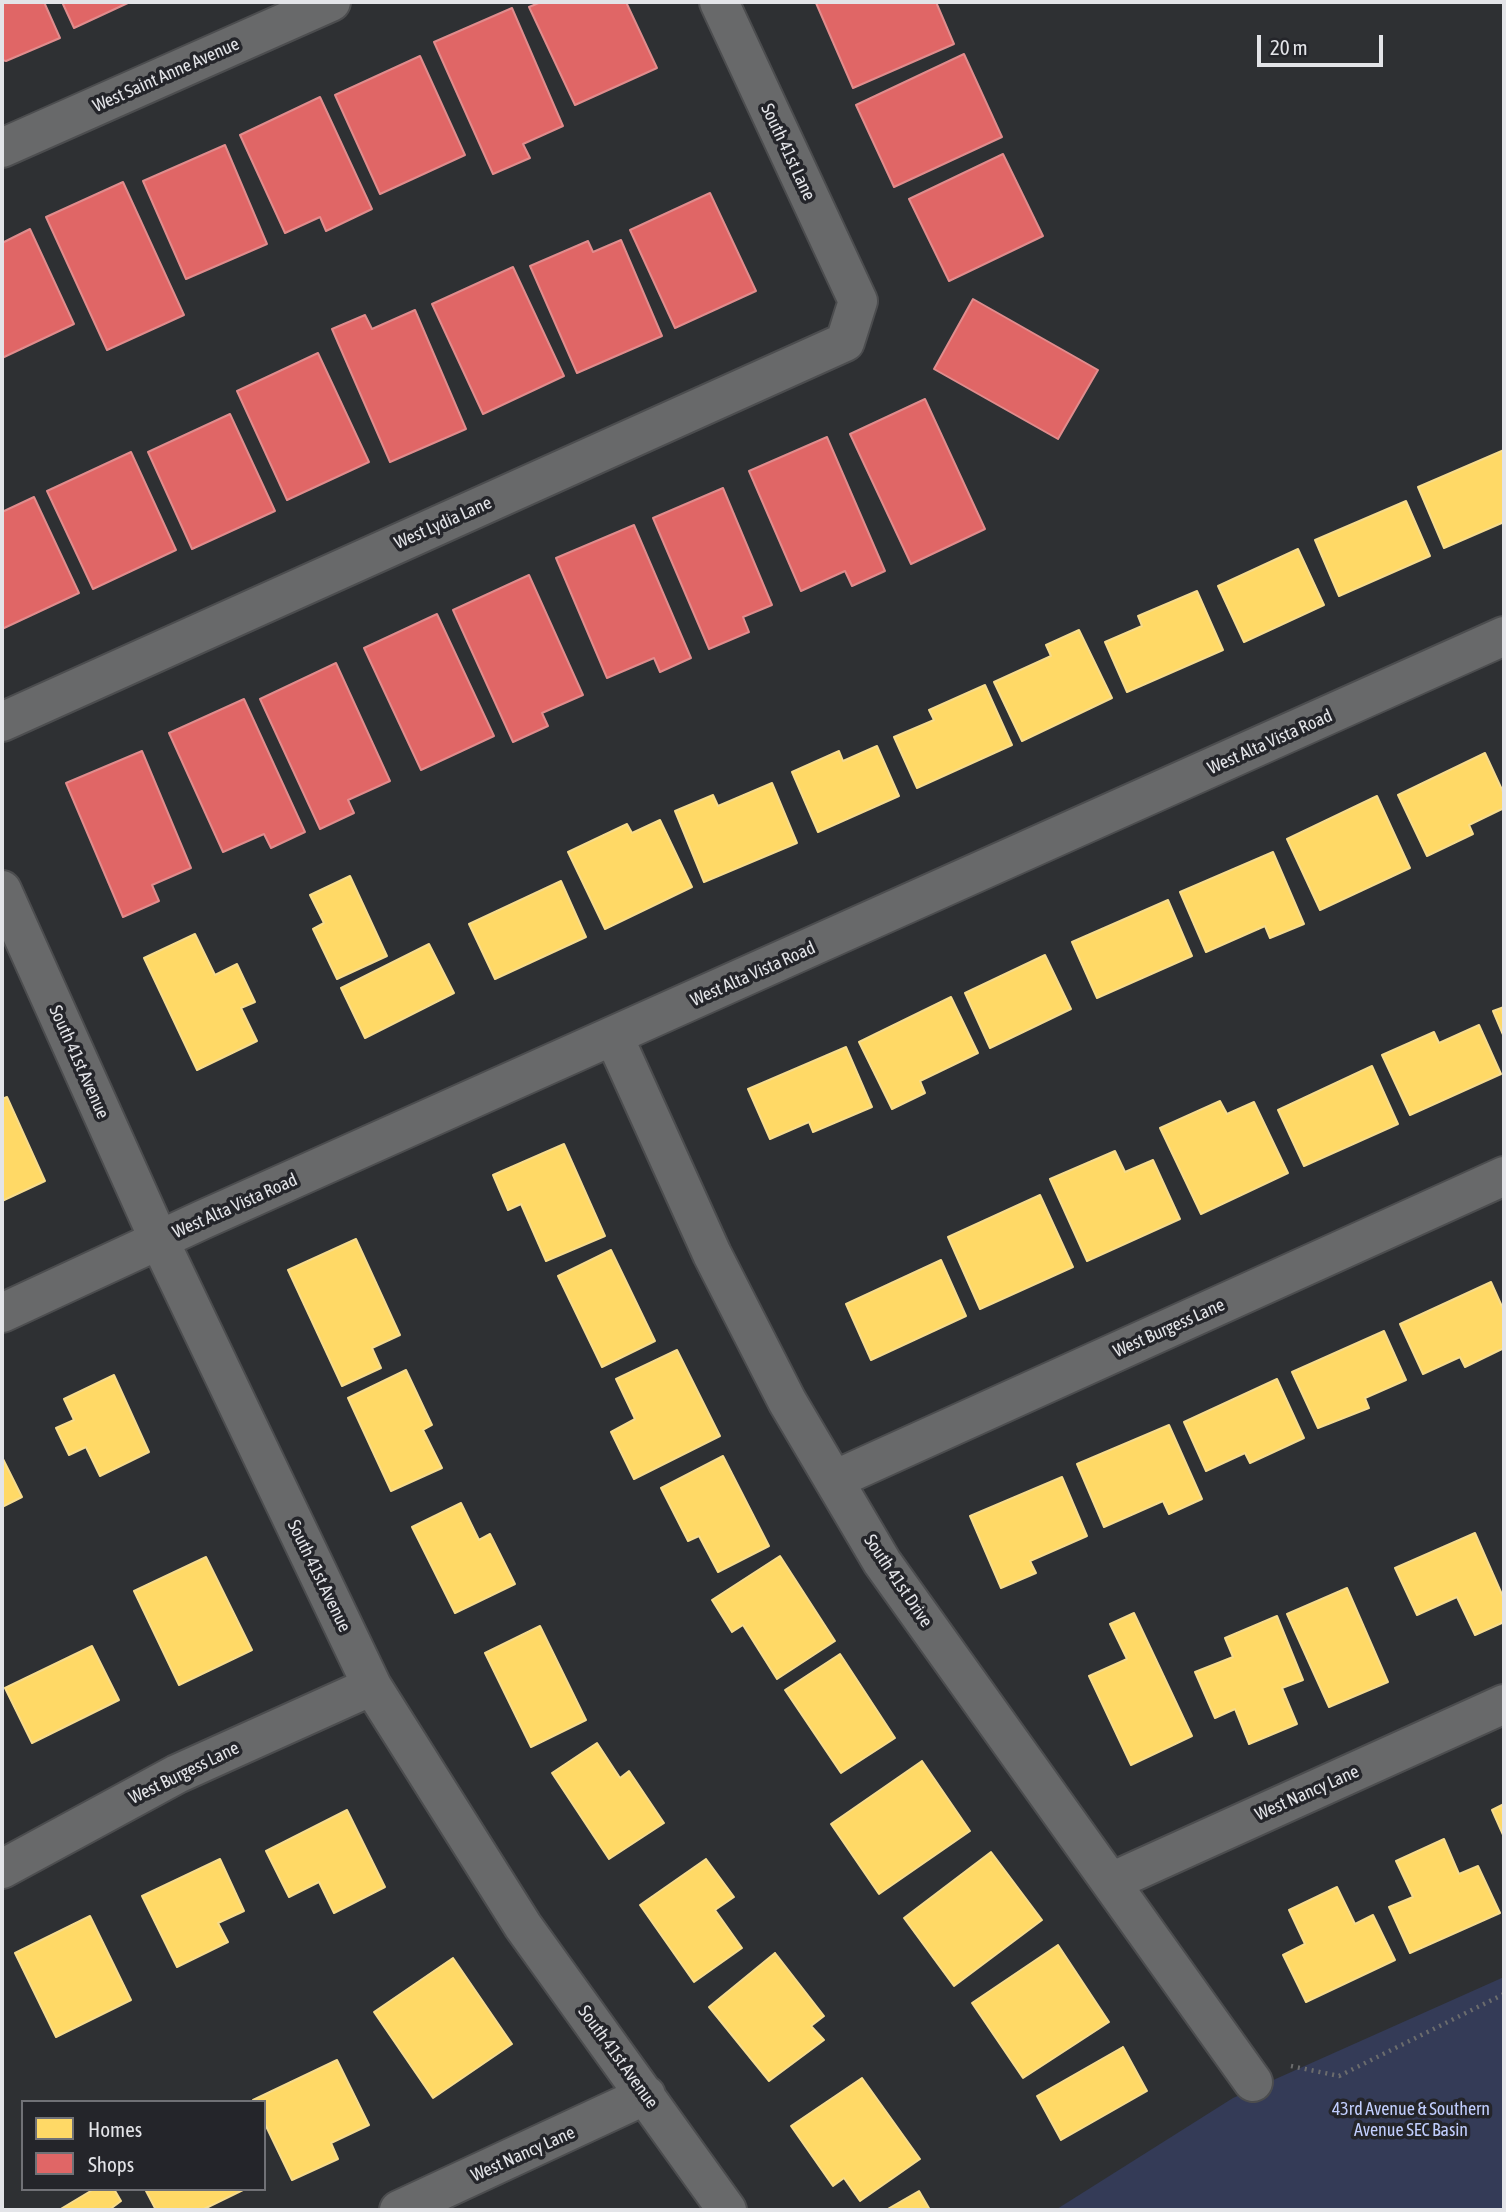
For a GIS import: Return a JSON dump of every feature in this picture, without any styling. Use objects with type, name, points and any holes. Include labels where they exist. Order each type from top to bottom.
[{"type":"street","name":"West Saint Anne Avenue","points":[[2,148],[331,2]]},
{"type":"street","name":"South 41st Lane","points":[[719,2],[858,301]]},
{"type":"street","name":"West Lydia Lane","points":[[2,722],[845,342],[858,301]]},
{"type":"street","name":"West Alta Vista Road","points":[[2,1313],[1504,636]]},
{"type":"street","name":"South 41st Avenue","points":[[2,890],[159,1240],[372,1686],[523,1926],[727,2210]]},
{"type":"street","name":"South 41st Drive","points":[[614,1037],[712,1254],[787,1401],[882,1562],[1253,2082]]},
{"type":"street","name":"West Burgess Lane","points":[[834,1480],[1504,1176]]},
{"type":"street","name":"West Burgess Lane","points":[[2,1869],[177,1774],[372,1686]]},
{"type":"street","name":"West Nancy Lane","points":[[1111,1882],[1504,1704]]},
{"type":"street","name":"West Nancy Lane","points":[[399,2210],[593,2122],[646,2095]]},
{"type":"path","points":[[1339,2076],[1504,1994]]},
{"type":"green space","name":"43rd Avenue & Southern Avenue SEC Basin","points":[[1504,1977],[1504,2210],[1057,2209],[1233,2098]]},
{"type":"building: Homes","points":[[1504,450],[1504,522],[1444,548],[1418,487]]},
{"type":"building: Homes","points":[[1406,501],[1430,556],[1339,596],[1315,540]]},
{"type":"building: Homes","points":[[1298,549],[1324,605],[1244,642],[1218,586]]},
{"type":"building: Homes","points":[[1197,591],[1223,650],[1127,692],[1105,642],[1142,626],[1138,616]]},
{"type":"building: Homes","points":[[1079,630],[1112,698],[1022,741],[994,682],[1051,656],[1046,645]]},
{"type":"building: Homes","points":[[985,685],[1012,745],[917,788],[894,737],[934,720],[929,710]]},
{"type":"building: Homes","points":[[877,746],[899,796],[818,832],[792,772],[839,751],[843,761]]},
{"type":"building: Homes","points":[[1485,753],[1504,794],[1504,808],[1469,825],[1473,834],[1427,856],[1398,795]]},
{"type":"building: Homes","points":[[772,783],[797,843],[704,882],[675,811],[713,795],[718,806]]},
{"type":"building: Homes","points":[[1377,796],[1410,868],[1320,910],[1287,839]]},
{"type":"building: Homes","points":[[660,820],[692,887],[605,929],[568,852],[627,824],[632,833]]},
{"type":"building: Homes","points":[[1273,852],[1304,924],[1270,938],[1265,926],[1206,952],[1180,892]]},
{"type":"building: Homes","points":[[350,876],[387,956],[337,979],[313,929],[324,923],[310,895]]},
{"type":"building: Homes","points":[[561,881],[586,937],[495,979],[469,924]]},
{"type":"building: Homes","points":[[1168,900],[1192,956],[1097,998],[1072,942]]},
{"type":"building: Homes","points":[[195,934],[215,975],[237,964],[255,1002],[241,1008],[257,1041],[197,1070],[144,958]]},
{"type":"building: Homes","points":[[429,944],[454,993],[365,1038],[341,988]]},
{"type":"building: Homes","points":[[1045,955],[1071,1009],[990,1048],[965,993]]},
{"type":"building: Homes","points":[[951,997],[978,1053],[920,1081],[925,1093],[892,1109],[859,1042]]},
{"type":"building: Homes","points":[[1504,1007],[1504,1037],[1493,1011]]},
{"type":"building: Homes","points":[[1479,1025],[1501,1074],[1410,1115],[1382,1055],[1434,1032],[1439,1043]]},
{"type":"building: Homes","points":[[846,1047],[872,1107],[813,1132],[809,1122],[770,1139],[748,1089]]},
{"type":"building: Homes","points":[[1372,1066],[1398,1124],[1304,1166],[1278,1110]]},
{"type":"building: Homes","points":[[7,1097],[45,1181],[2,1201],[2,1099]]},
{"type":"building: Homes","points":[[1220,1101],[1227,1114],[1254,1102],[1288,1173],[1201,1214],[1160,1128]]},
{"type":"building: Homes","points":[[564,1144],[605,1236],[546,1261],[521,1204],[508,1210],[493,1175]]},
{"type":"building: Homes","points":[[1115,1151],[1125,1172],[1153,1160],[1180,1219],[1087,1261],[1050,1179]]},
{"type":"building: Homes","points":[[1040,1195],[1073,1267],[980,1309],[948,1237]]},
{"type":"building: Homes","points":[[356,1239],[400,1335],[372,1348],[381,1368],[342,1386],[288,1270]]},
{"type":"building: Homes","points":[[611,1250],[655,1341],[602,1367],[558,1276]]},
{"type":"building: Homes","points":[[941,1260],[966,1316],[871,1360],[846,1304]]},
{"type":"building: Homes","points":[[1491,1282],[1504,1311],[1504,1348],[1465,1367],[1460,1357],[1423,1374],[1400,1324]]},
{"type":"building: Homes","points":[[1384,1331],[1406,1380],[1365,1398],[1369,1408],[1318,1428],[1292,1372]]},
{"type":"building: Homes","points":[[677,1350],[720,1436],[634,1479],[611,1432],[635,1419],[616,1379]]},
{"type":"building: Homes","points":[[406,1370],[432,1425],[423,1430],[442,1468],[391,1491],[348,1398]]},
{"type":"building: Homes","points":[[114,1375],[149,1452],[100,1476],[86,1447],[69,1455],[56,1428],[74,1420],[64,1399]]},
{"type":"building: Homes","points":[[1277,1379],[1304,1438],[1250,1463],[1245,1453],[1206,1471],[1184,1422]]},
{"type":"building: Homes","points":[[1169,1425],[1202,1499],[1169,1514],[1163,1501],[1104,1527],[1077,1464]]},
{"type":"building: Homes","points":[[723,1456],[769,1546],[718,1572],[699,1536],[688,1541],[661,1488]]},
{"type":"building: Homes","points":[[2,1457],[22,1497],[2,1507]]},
{"type":"building: Homes","points":[[1062,1477],[1087,1536],[1030,1561],[1036,1573],[1001,1588],[970,1516]]},
{"type":"building: Homes","points":[[461,1503],[479,1540],[490,1534],[515,1584],[455,1613],[412,1527]]},
{"type":"building: Homes","points":[[1475,1533],[1504,1599],[1504,1622],[1475,1635],[1457,1597],[1417,1615],[1395,1568]]},
{"type":"building: Homes","points":[[780,1556],[835,1641],[777,1679],[743,1625],[732,1632],[712,1600]]},
{"type":"building: Homes","points":[[206,1557],[252,1650],[179,1685],[134,1591]]},
{"type":"building: Homes","points":[[1347,1588],[1388,1682],[1329,1707],[1287,1614]]},
{"type":"building: Homes","points":[[1134,1613],[1192,1736],[1131,1765],[1089,1676],[1127,1659],[1110,1624]]},
{"type":"building: Homes","points":[[1277,1616],[1303,1680],[1282,1688],[1297,1724],[1249,1744],[1235,1709],[1215,1718],[1195,1672],[1233,1657],[1225,1638]]},
{"type":"building: Homes","points":[[540,1626],[586,1720],[531,1747],[485,1653]]},
{"type":"building: Homes","points":[[92,1646],[119,1700],[32,1743],[5,1688]]},
{"type":"building: Homes","points":[[840,1654],[895,1738],[841,1773],[785,1690]]},
{"type":"building: Homes","points":[[597,1743],[620,1778],[629,1771],[664,1823],[609,1859],[552,1773]]},
{"type":"building: Homes","points":[[922,1761],[970,1831],[879,1894],[831,1824]]},
{"type":"building: Homes","points":[[1504,1804],[1504,1837],[1492,1810]]},
{"type":"building: Homes","points":[[347,1810],[385,1887],[334,1913],[319,1882],[289,1897],[266,1851]]},
{"type":"building: Homes","points":[[1444,1839],[1459,1874],[1478,1866],[1500,1913],[1410,1953],[1389,1907],[1413,1897],[1396,1861]]},
{"type":"building: Homes","points":[[991,1852],[1042,1920],[954,1986],[904,1918]]},
{"type":"building: Homes","points":[[220,1859],[244,1911],[218,1923],[228,1942],[177,1967],[142,1896]]},
{"type":"building: Homes","points":[[706,1859],[734,1897],[715,1910],[742,1948],[694,1982],[640,1905]]},
{"type":"building: Homes","points":[[1337,1887],[1355,1924],[1373,1915],[1395,1960],[1306,2002],[1283,1955],[1305,1944],[1289,1910]]},
{"type":"building: Homes","points":[[90,1916],[131,2000],[56,2037],[15,1953]]},
{"type":"building: Homes","points":[[1058,1945],[1109,2022],[1023,2078],[972,2003]]},
{"type":"building: Homes","points":[[775,1953],[824,2016],[811,2026],[824,2040],[769,2081],[709,2007]]},
{"type":"building: Homes","points":[[453,1958],[512,2044],[433,2098],[374,2012]]},
{"type":"building: Homes","points":[[1123,2047],[1147,2091],[1061,2140],[1037,2096]]},
{"type":"building: Homes","points":[[337,2060],[369,2125],[331,2143],[338,2159],[292,2180],[266,2126],[266,2100],[253,2100]]},
{"type":"building: Homes","points":[[862,2078],[920,2159],[860,2201],[844,2178],[833,2186],[791,2126]]},
{"type":"building: Homes","points":[[91,2191],[115,2191],[121,2201],[109,2210],[59,2210]]},
{"type":"building: Homes","points":[[146,2191],[241,2191],[202,2210],[156,2210]]},
{"type":"building: Homes","points":[[919,2191],[930,2210],[886,2210]]},
{"type":"building: Shops","points":[[2,2],[44,2],[60,38],[6,61],[2,60]]},
{"type":"building: Shops","points":[[62,2],[130,2],[74,28]]},
{"type":"building: Shops","points":[[541,2],[626,2],[657,68],[575,105],[529,7]]},
{"type":"building: Shops","points":[[936,2],[954,44],[853,88],[816,3]]},
{"type":"building: Shops","points":[[512,8],[563,126],[523,144],[530,158],[493,174],[434,42]]},
{"type":"building: Shops","points":[[964,54],[1002,137],[894,187],[856,105]]},
{"type":"building: Shops","points":[[420,56],[465,155],[380,194],[335,95]]},
{"type":"building: Shops","points":[[320,97],[372,209],[326,231],[320,217],[285,233],[240,135]]},
{"type":"building: Shops","points":[[225,145],[267,244],[186,279],[143,181]]},
{"type":"building: Shops","points":[[1003,154],[1043,236],[949,281],[909,199]]},
{"type":"building: Shops","points":[[123,182],[184,315],[107,350],[46,217]]},
{"type":"building: Shops","points":[[710,193],[756,291],[675,328],[630,230]]},
{"type":"building: Shops","points":[[30,229],[74,324],[2,358],[2,243]]},
{"type":"building: Shops","points":[[621,240],[662,336],[577,373],[530,266],[588,241],[593,252]]},
{"type":"building: Shops","points":[[513,267],[564,376],[483,414],[432,304]]},
{"type":"building: Shops","points":[[973,299],[1098,370],[1058,439],[934,369]]},
{"type":"building: Shops","points":[[415,310],[466,429],[390,462],[332,329],[365,315],[372,329]]},
{"type":"building: Shops","points":[[318,353],[369,462],[287,500],[237,391]]},
{"type":"building: Shops","points":[[925,399],[985,529],[911,564],[850,434]]},
{"type":"building: Shops","points":[[230,414],[275,511],[192,549],[148,452]]},
{"type":"building: Shops","points":[[827,437],[885,571],[852,586],[845,571],[801,591],[749,471]]},
{"type":"building: Shops","points":[[131,452],[176,550],[93,589],[47,491]]},
{"type":"building: Shops","points":[[723,488],[772,605],[743,617],[749,632],[709,649],[653,518]]},
{"type":"building: Shops","points":[[34,497],[79,593],[2,629],[2,512]]},
{"type":"building: Shops","points":[[634,525],[691,658],[660,672],[654,658],[607,678],[556,558]]},
{"type":"building: Shops","points":[[529,575],[583,695],[542,713],[548,726],[513,742],[453,610]]},
{"type":"building: Shops","points":[[437,614],[494,736],[421,770],[364,648]]},
{"type":"building: Shops","points":[[336,663],[390,781],[348,800],[354,813],[320,829],[260,699]]},
{"type":"building: Shops","points":[[244,699],[305,832],[271,848],[264,834],[223,852],[169,733]]},
{"type":"building: Shops","points":[[142,751],[191,868],[152,885],[159,901],[123,917],[66,783]]}]
